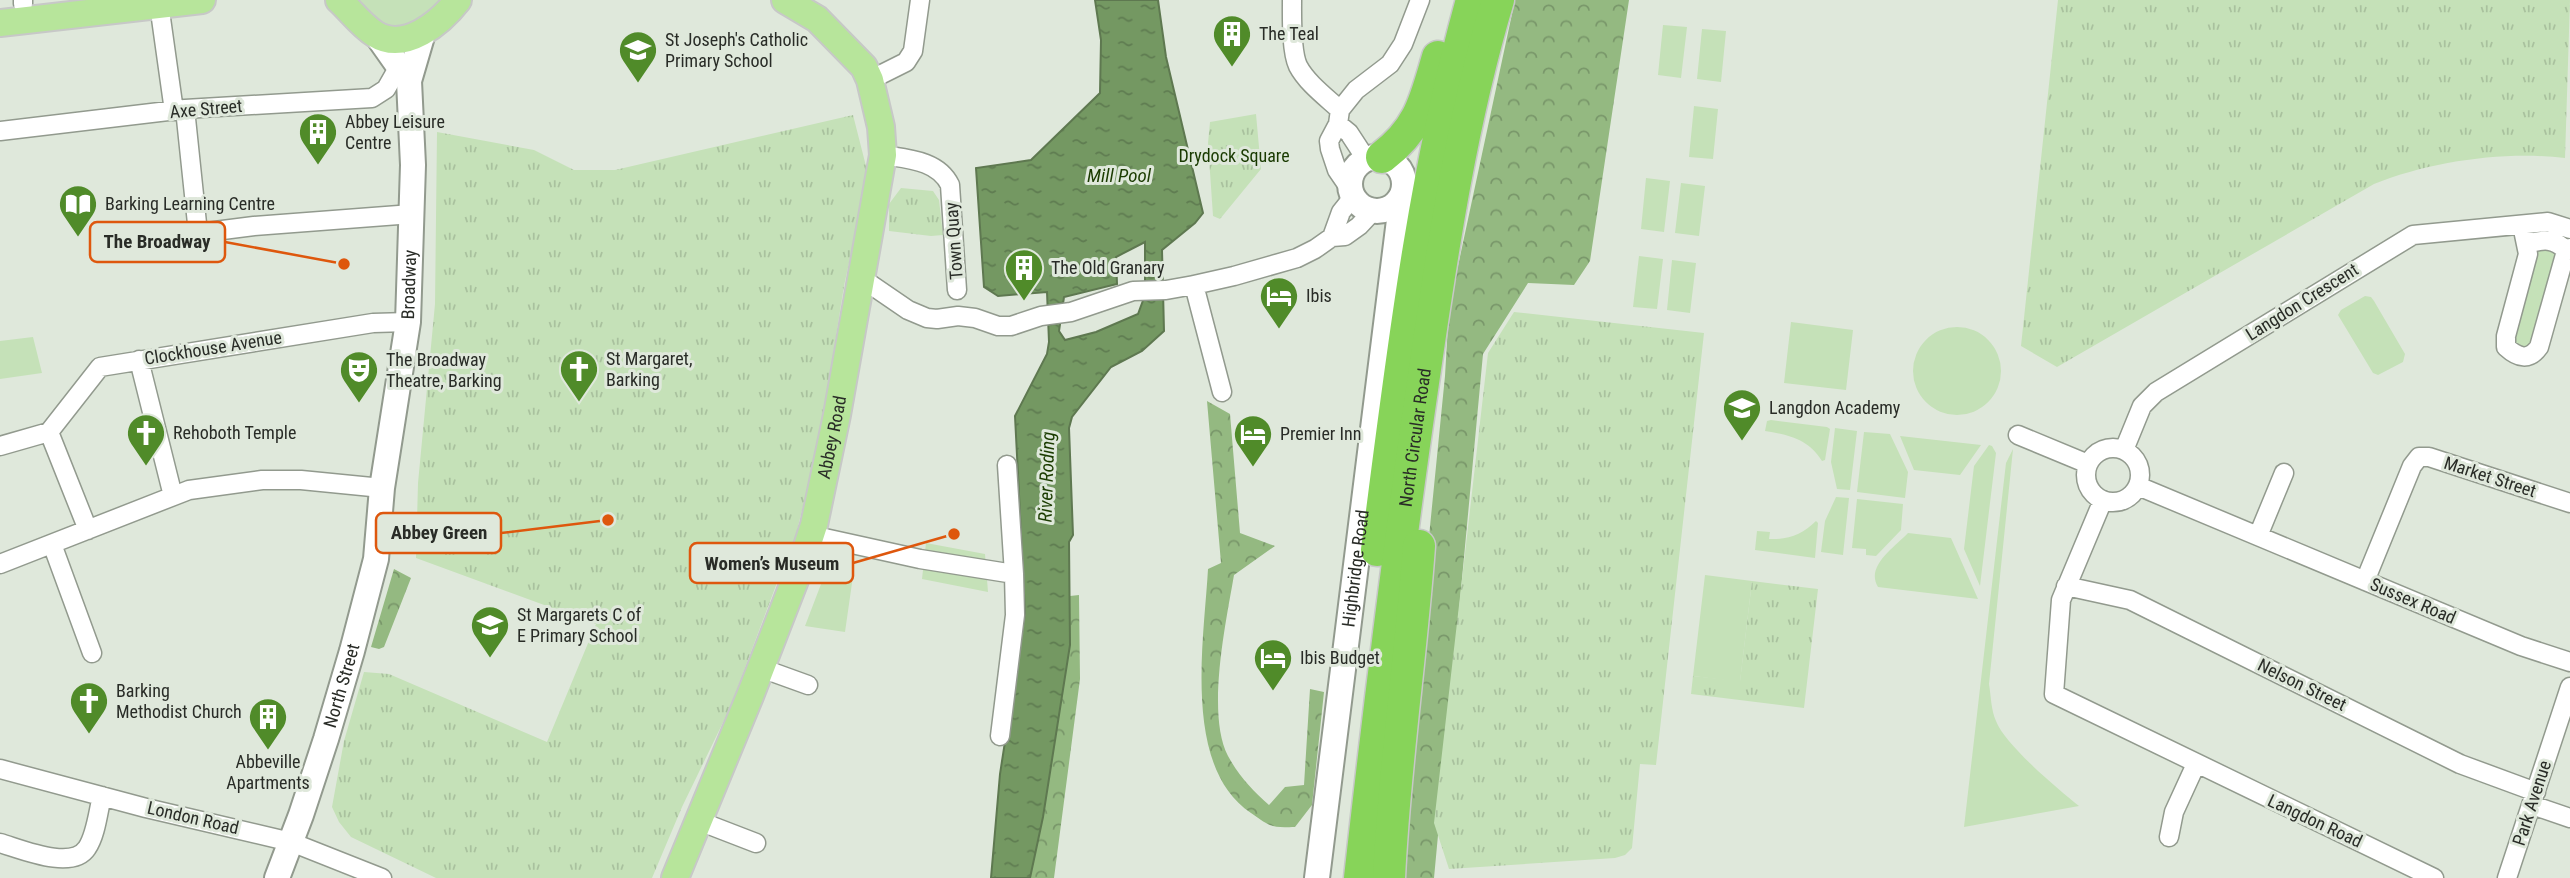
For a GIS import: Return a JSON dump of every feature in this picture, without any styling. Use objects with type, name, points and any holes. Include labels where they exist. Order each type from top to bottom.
[{"type":"highway","points":[[1374,158],[1407,135],[1416,123],[1433,77],[1455,0]]},
{"type":"highway","name":"North Circular Road","points":[[1360,878],[1380,614],[1418,248],[1445,112],[1472,0]]},
{"type":"highway","name":"North Circular Road","points":[[1339,878],[1380,614],[1460,155],[1498,0]]},
{"type":"highway","points":[[1389,878],[1391,834],[1414,618],[1437,290]]},
{"type":"main road","points":[[15,4],[55,0]]},
{"type":"main road","points":[[0,23],[86,14],[159,2],[202,0]]},
{"type":"main road","points":[[346,3],[365,27],[378,37],[400,38],[423,33],[441,20],[459,0]]},
{"type":"main road","points":[[785,0],[817,19],[865,71]]},
{"type":"main road","name":"Abbey Road","points":[[676,878],[761,668],[811,535],[837,415],[874,218],[883,155],[881,127],[858,45],[841,26],[808,0]]},
{"type":"street","points":[[865,71],[906,62],[913,51],[920,0]]},
{"type":"street","points":[[1292,0],[1298,66],[1320,92],[1339,117],[1349,133],[1374,158],[1397,165],[1401,172],[1404,180],[1402,196],[1390,208],[1373,211],[1365,209],[1351,193],[1338,170],[1329,141],[1339,117],[1356,90],[1390,64],[1403,44],[1420,0]]},
{"type":"street","points":[[159,2],[180,110],[198,233]]},
{"type":"street","points":[[404,75],[423,33]]},
{"type":"street","points":[[378,37],[404,75]]},
{"type":"street","name":"Axe Street","points":[[0,131],[180,110],[372,98],[382,94],[404,75]]},
{"type":"street","name":"Broadway","points":[[382,488],[408,322],[412,214],[404,75]]},
{"type":"street","name":"Town Quay","points":[[883,155],[925,163],[946,177],[950,185],[957,290]]},
{"type":"street","points":[[1332,237],[1351,193],[1352,172],[1374,158]]},
{"type":"street","name":"Highbridge Road","points":[[1317,878],[1402,196]]},
{"type":"street","points":[[860,283],[870,284],[908,310],[927,318],[979,320],[998,326],[1012,326],[1041,316],[1066,313],[1141,289],[1180,287],[1234,276],[1297,258],[1332,237],[1345,236],[1373,211]]},
{"type":"street","points":[[1373,211],[1376,227],[1393,258]]},
{"type":"street","points":[[144,240],[254,226],[412,214]]},
{"type":"street","name":"Langdon Crescent","points":[[2124,450],[2143,406],[2156,392],[2401,242],[2427,232],[2548,222],[2570,229]]},
{"type":"street","points":[[2522,225],[2528,254],[2506,336],[2506,347],[2525,357],[2534,355],[2539,347],[2568,250],[2554,241],[2539,240],[2527,244]]},
{"type":"street","points":[[1180,287],[1222,392]]},
{"type":"street","name":"Clockhouse Avenue","points":[[49,432],[100,367],[373,323],[408,322]]},
{"type":"street","points":[[139,360],[173,496]]},
{"type":"street","points":[[0,446],[49,432],[88,530]]},
{"type":"street","points":[[2018,435],[2088,464]]},
{"type":"street","points":[[2107,449],[2124,450],[2138,465],[2138,486],[2127,499],[2111,502],[2103,500],[2090,489],[2086,472],[2088,464],[2099,452],[2107,449]]},
{"type":"street","name":"Market Street","points":[[2365,581],[2412,466],[2420,457],[2429,457],[2570,503]]},
{"type":"street","points":[[1000,736],[1015,615],[1007,465]]},
{"type":"street","points":[[2258,536],[2284,473]]},
{"type":"street","points":[[1,561],[52,544],[189,490],[262,480],[301,480],[382,488]]},
{"type":"street","name":"Sussex Road","points":[[2138,486],[2521,646],[2570,662]]},
{"type":"street","name":"North Street","points":[[276,878],[326,739],[368,594],[376,559],[382,488]]},
{"type":"street","points":[[2066,586],[2103,500]]},
{"type":"street","points":[[811,535],[920,559],[1014,574]]},
{"type":"street","points":[[52,544],[92,653]]},
{"type":"street","name":"Langdon Road","points":[[2066,586],[2061,600],[2054,694],[2434,878]]},
{"type":"street","name":"Nelson Street","points":[[2066,586],[2130,600],[2570,818]]},
{"type":"street","points":[[761,668],[808,685]]},
{"type":"street","name":"Park Avenue","points":[[2507,878],[2570,687]]},
{"type":"street","points":[[2169,837],[2174,812],[2196,764]]},
{"type":"street","name":"London Road","points":[[0,769],[291,842],[382,878]]},
{"type":"street","points":[[0,843],[58,859],[78,856],[86,851],[91,841],[103,796]]},
{"type":"street","points":[[699,821],[756,843]]},
{"type":"green space","points":[[359,0],[441,0],[421,18],[399,26],[377,20]]},
{"type":"green space","points":[[1515,0],[1629,0],[1590,261],[1574,285],[1528,283],[1483,354],[1434,878],[1395,878],[1445,376],[1449,308]]},
{"type":"green space","points":[[2058,0],[2570,0],[2565,158],[2518,156],[2468,160],[2420,169],[2374,184],[2057,367],[2021,346]]},
{"type":"green space","points":[[1663,25],[1687,27],[1681,78],[1658,75]]},
{"type":"green space","points":[[1702,29],[1726,31],[1721,82],[1697,79]]},
{"type":"green space","points":[[1694,106],[1718,109],[1713,159],[1689,157]]},
{"type":"green space","name":"Drydock Square","points":[[1256,114],[1261,169],[1220,219],[1213,216],[1208,143],[1210,122]]},
{"type":"green space","points":[[853,115],[868,174],[844,286],[819,443],[790,558],[778,580],[730,708],[682,807],[652,878],[436,878],[351,837],[339,822],[332,807],[344,741],[364,672],[389,674],[547,742],[596,624],[416,558],[418,483],[435,304],[437,132],[534,150],[574,170],[615,170]]},
{"type":"green space","points":[[1646,178],[1670,181],[1664,232],[1641,229]]},
{"type":"green space","points":[[1681,183],[1705,186],[1699,236],[1675,233]]},
{"type":"green space","points":[[901,188],[933,191],[939,200],[943,235],[889,231],[889,204]]},
{"type":"green space","points":[[2540,247],[2557,252],[2534,346],[2519,351],[2512,337],[2536,250]]},
{"type":"green space","points":[[1639,256],[1663,259],[1657,309],[1633,307]]},
{"type":"green space","points":[[1672,260],[1696,263],[1690,313],[1667,310]]},
{"type":"green space","points":[[2365,296],[2374,301],[2405,354],[2403,362],[2378,375],[2373,373],[2338,315],[2341,310]]},
{"type":"green space","points":[[1514,312],[1704,333],[1656,765],[1640,764],[1632,848],[1625,855],[1615,858],[1449,869],[1434,823],[1488,353]]},
{"type":"green space","points":[[1791,322],[1853,330],[1846,390],[1784,383]]},
{"type":"green space","points":[[1957,327],[1982,334],[1994,346],[2001,371],[1994,396],[1982,408],[1957,415],[1932,408],[1920,396],[1913,371],[1920,346],[1932,334]]},
{"type":"green space","points":[[33,337],[42,373],[0,379],[0,341]]},
{"type":"green space","points":[[1207,401],[1230,414],[1240,533],[1275,546],[1234,575],[1218,693],[1222,738],[1228,756],[1246,782],[1269,805],[1285,787],[1304,785],[1310,689],[1324,692],[1312,805],[1295,827],[1267,824],[1229,792],[1215,766],[1206,735],[1202,666],[1208,569],[1221,563]]},
{"type":"green space","points":[[1767,421],[1830,429],[1825,460],[1822,461],[1811,448],[1797,439],[1765,431]]},
{"type":"green space","points":[[1835,428],[1857,431],[1850,490],[1837,489],[1831,462]]},
{"type":"green space","points":[[1864,432],[1890,434],[1908,472],[1905,498],[1857,492]]},
{"type":"green space","points":[[1900,436],[1981,445],[1960,475],[1914,470]]},
{"type":"green space","points":[[1989,445],[1996,453],[1980,586],[1964,549],[1974,466]]},
{"type":"green space","points":[[2013,449],[1989,684],[1992,708],[2001,731],[2010,742],[2079,806],[1964,827],[2006,463]]},
{"type":"green space","points":[[1836,497],[1849,498],[1843,555],[1821,552],[1825,521]]},
{"type":"green space","points":[[1857,499],[1903,504],[1901,530],[1876,556],[1866,555],[1866,549],[1852,548]]},
{"type":"green space","points":[[1816,521],[1815,558],[1755,550],[1757,531],[1770,532],[1769,539],[1789,537],[1800,533]]},
{"type":"green space","points":[[1908,533],[1951,538],[1978,599],[1878,587],[1875,572],[1878,564]]},
{"type":"green space","points":[[926,543],[985,554],[988,592],[922,579]]},
{"type":"green space","points":[[831,558],[853,576],[845,632],[805,626]]},
{"type":"green space","points":[[394,569],[411,578],[384,647],[379,649],[371,647]]},
{"type":"green space","points":[[1705,575],[1752,581],[1740,682],[1693,676]]},
{"type":"green space","points":[[1752,581],[1818,589],[1804,708],[1691,694],[1693,676],[1740,681]]},
{"type":"green space","points":[[1079,595],[1080,679],[1054,878],[1030,878],[1043,817],[1070,645],[1070,596]]},
{"type":"water","points":[[1095,0],[1158,0],[1166,57],[1203,213],[1162,250],[1164,331],[1142,351],[1111,367],[1072,417],[1069,428],[1073,535],[1069,542],[1070,645],[1043,817],[1030,878],[991,878],[1000,774],[1025,613],[1015,416],[1047,354],[1049,342],[1047,292],[998,296],[984,287],[976,168],[1031,160],[1100,93],[1101,40]],"holes":[[[1145,242],[1145,295],[1138,314],[1096,332],[1065,340],[1059,331],[1064,297],[1117,284],[1116,257]]]},
{"type":"place","name":"The Teal","points":[[1232,68]]},
{"type":"place","name":"St Joseph's Catholic Primary School","points":[[638,84]]},
{"type":"place","name":"Abbey Leisure Centre","points":[[318,166]]},
{"type":"place","name":"Barking Learning Centre","points":[[78,238]]},
{"type":"place","name":"The Broadway","points":[[344,264]]},
{"type":"place","name":"The Old Granary","points":[[1024,302]]},
{"type":"place","name":"Ibis","points":[[1279,330]]},
{"type":"place","name":"St Margaret, Barking","points":[[579,403]]},
{"type":"place","name":"The Broadway Theatre, Barking","points":[[359,404]]},
{"type":"place","name":"Langdon Academy","points":[[1742,442]]},
{"type":"place","name":"Rehoboth Temple","points":[[146,467]]},
{"type":"place","name":"Premier Inn","points":[[1253,468]]},
{"type":"place","name":"Abbey Green","points":[[608,520]]},
{"type":"place","name":"Women’s Museum","points":[[954,534]]},
{"type":"place","name":"St Margarets C of E Primary School","points":[[490,659]]},
{"type":"place","name":"Ibis Budget","points":[[1273,692]]},
{"type":"place","name":"Barking Methodist Church","points":[[89,735]]},
{"type":"place","name":"Abbeville Apartments","points":[[268,751]]},
{"type":"water label","name":"Mill Pool","points":[[1119,175]]},
{"type":"water label","name":"River Roding","points":[[1046,477]]}]
